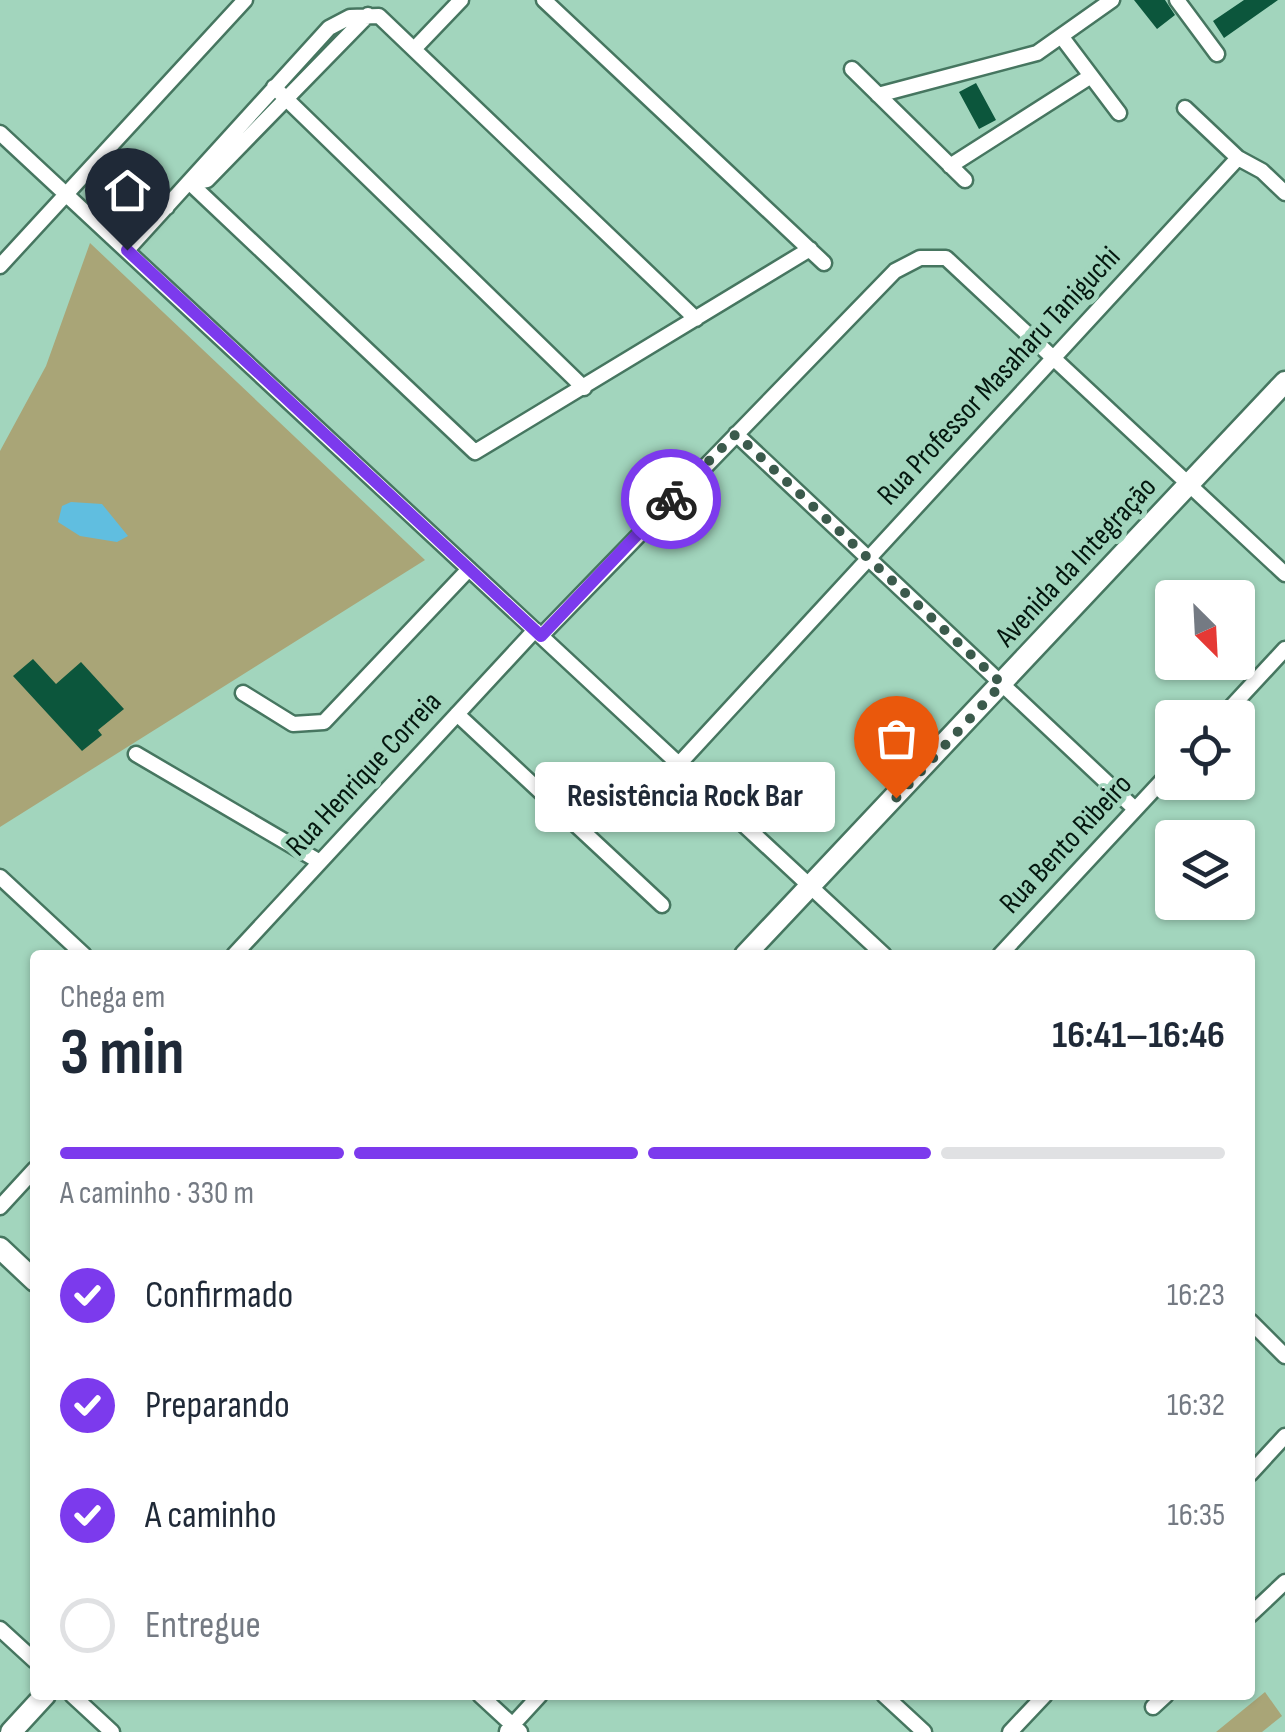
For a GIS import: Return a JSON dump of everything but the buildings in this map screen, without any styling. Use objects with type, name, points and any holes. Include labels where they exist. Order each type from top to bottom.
[{"type":"main road","name":"Avenida da Integração","points":[[750,950],[1285,382]]},
{"type":"main road","points":[[0,1248],[30,1276]]},
{"type":"main road","points":[[11,1732],[40,1700]]},
{"type":"street","points":[[0,266],[244,0]]},
{"type":"street","points":[[416,47],[461,0]]},
{"type":"street","points":[[544,0],[824,263]]},
{"type":"street","points":[[878,95],[1036,52],[1112,0]]},
{"type":"street","points":[[1177,0],[1217,54]]},
{"type":"street","points":[[127,250],[190,183],[207,180],[279,92],[368,15],[386,19],[696,319]]},
{"type":"street","points":[[1061,36],[1119,114]]},
{"type":"street","points":[[852,70],[966,180]]},
{"type":"street","points":[[950,166],[1091,76]]},
{"type":"street","points":[[279,92],[584,388]]},
{"type":"street","points":[[1185,108],[1238,158],[1262,171],[1285,193]]},
{"type":"street","points":[[0,133],[879,950]]},
{"type":"street","points":[[105,152],[167,207]]},
{"type":"street","name":"Rua Professor Masaharu Taniguchi","points":[[678,764],[1238,158]]},
{"type":"street","points":[[190,183],[468,450],[483,450],[810,249]]},
{"type":"street","name":"Rua Henrique Correia","points":[[239,950],[457,714],[895,271],[920,258],[946,258],[1054,358]]},
{"type":"street","points":[[1054,358],[1285,574]]},
{"type":"street","points":[[736,434],[1136,810]]},
{"type":"street","points":[[243,693],[293,724],[324,722],[469,569]]},
{"type":"street","points":[[1238,700],[1285,649]]},
{"type":"street","points":[[457,714],[662,905]]},
{"type":"street","points":[[136,754],[320,862]]},
{"type":"street","name":"Rua Bento Ribeiro","points":[[1005,950],[1155,789]]},
{"type":"street","points":[[0,878],[79,950]]},
{"type":"street","points":[[0,1207],[30,1174]]},
{"type":"street","points":[[1255,1325],[1285,1356]]},
{"type":"street","points":[[1255,1469],[1285,1436]]},
{"type":"street","points":[[1255,1610],[1285,1582]]},
{"type":"street","points":[[0,1628],[30,1656]]},
{"type":"street","points":[[77,1700],[112,1732]]},
{"type":"street","points":[[485,1700],[513,1730],[536,1700]]},
{"type":"street","points":[[889,1700],[924,1732]]},
{"type":"street","points":[[1010,1732],[1040,1700]]},
{"type":"street","points":[[1153,1707],[1161,1700]]},
{"type":"shaded area","points":[[90,243],[425,560],[0,827],[0,451],[46,366]]},
{"type":"shaded area","points":[[1265,1692],[1282,1716],[1262,1732],[1216,1732]]},
{"type":"water","points":[[71,502],[102,504],[128,536],[117,542],[80,536],[58,522],[62,506]]},
{"type":"way so far","points":[[671,499],[736,434],[1002,684],[896,798]]},
{"type":"place","name":"Resistência Rock Bar","points":[[896,798]]},
{"type":"route","points":[[127,250],[541,636],[671,499]]}]
